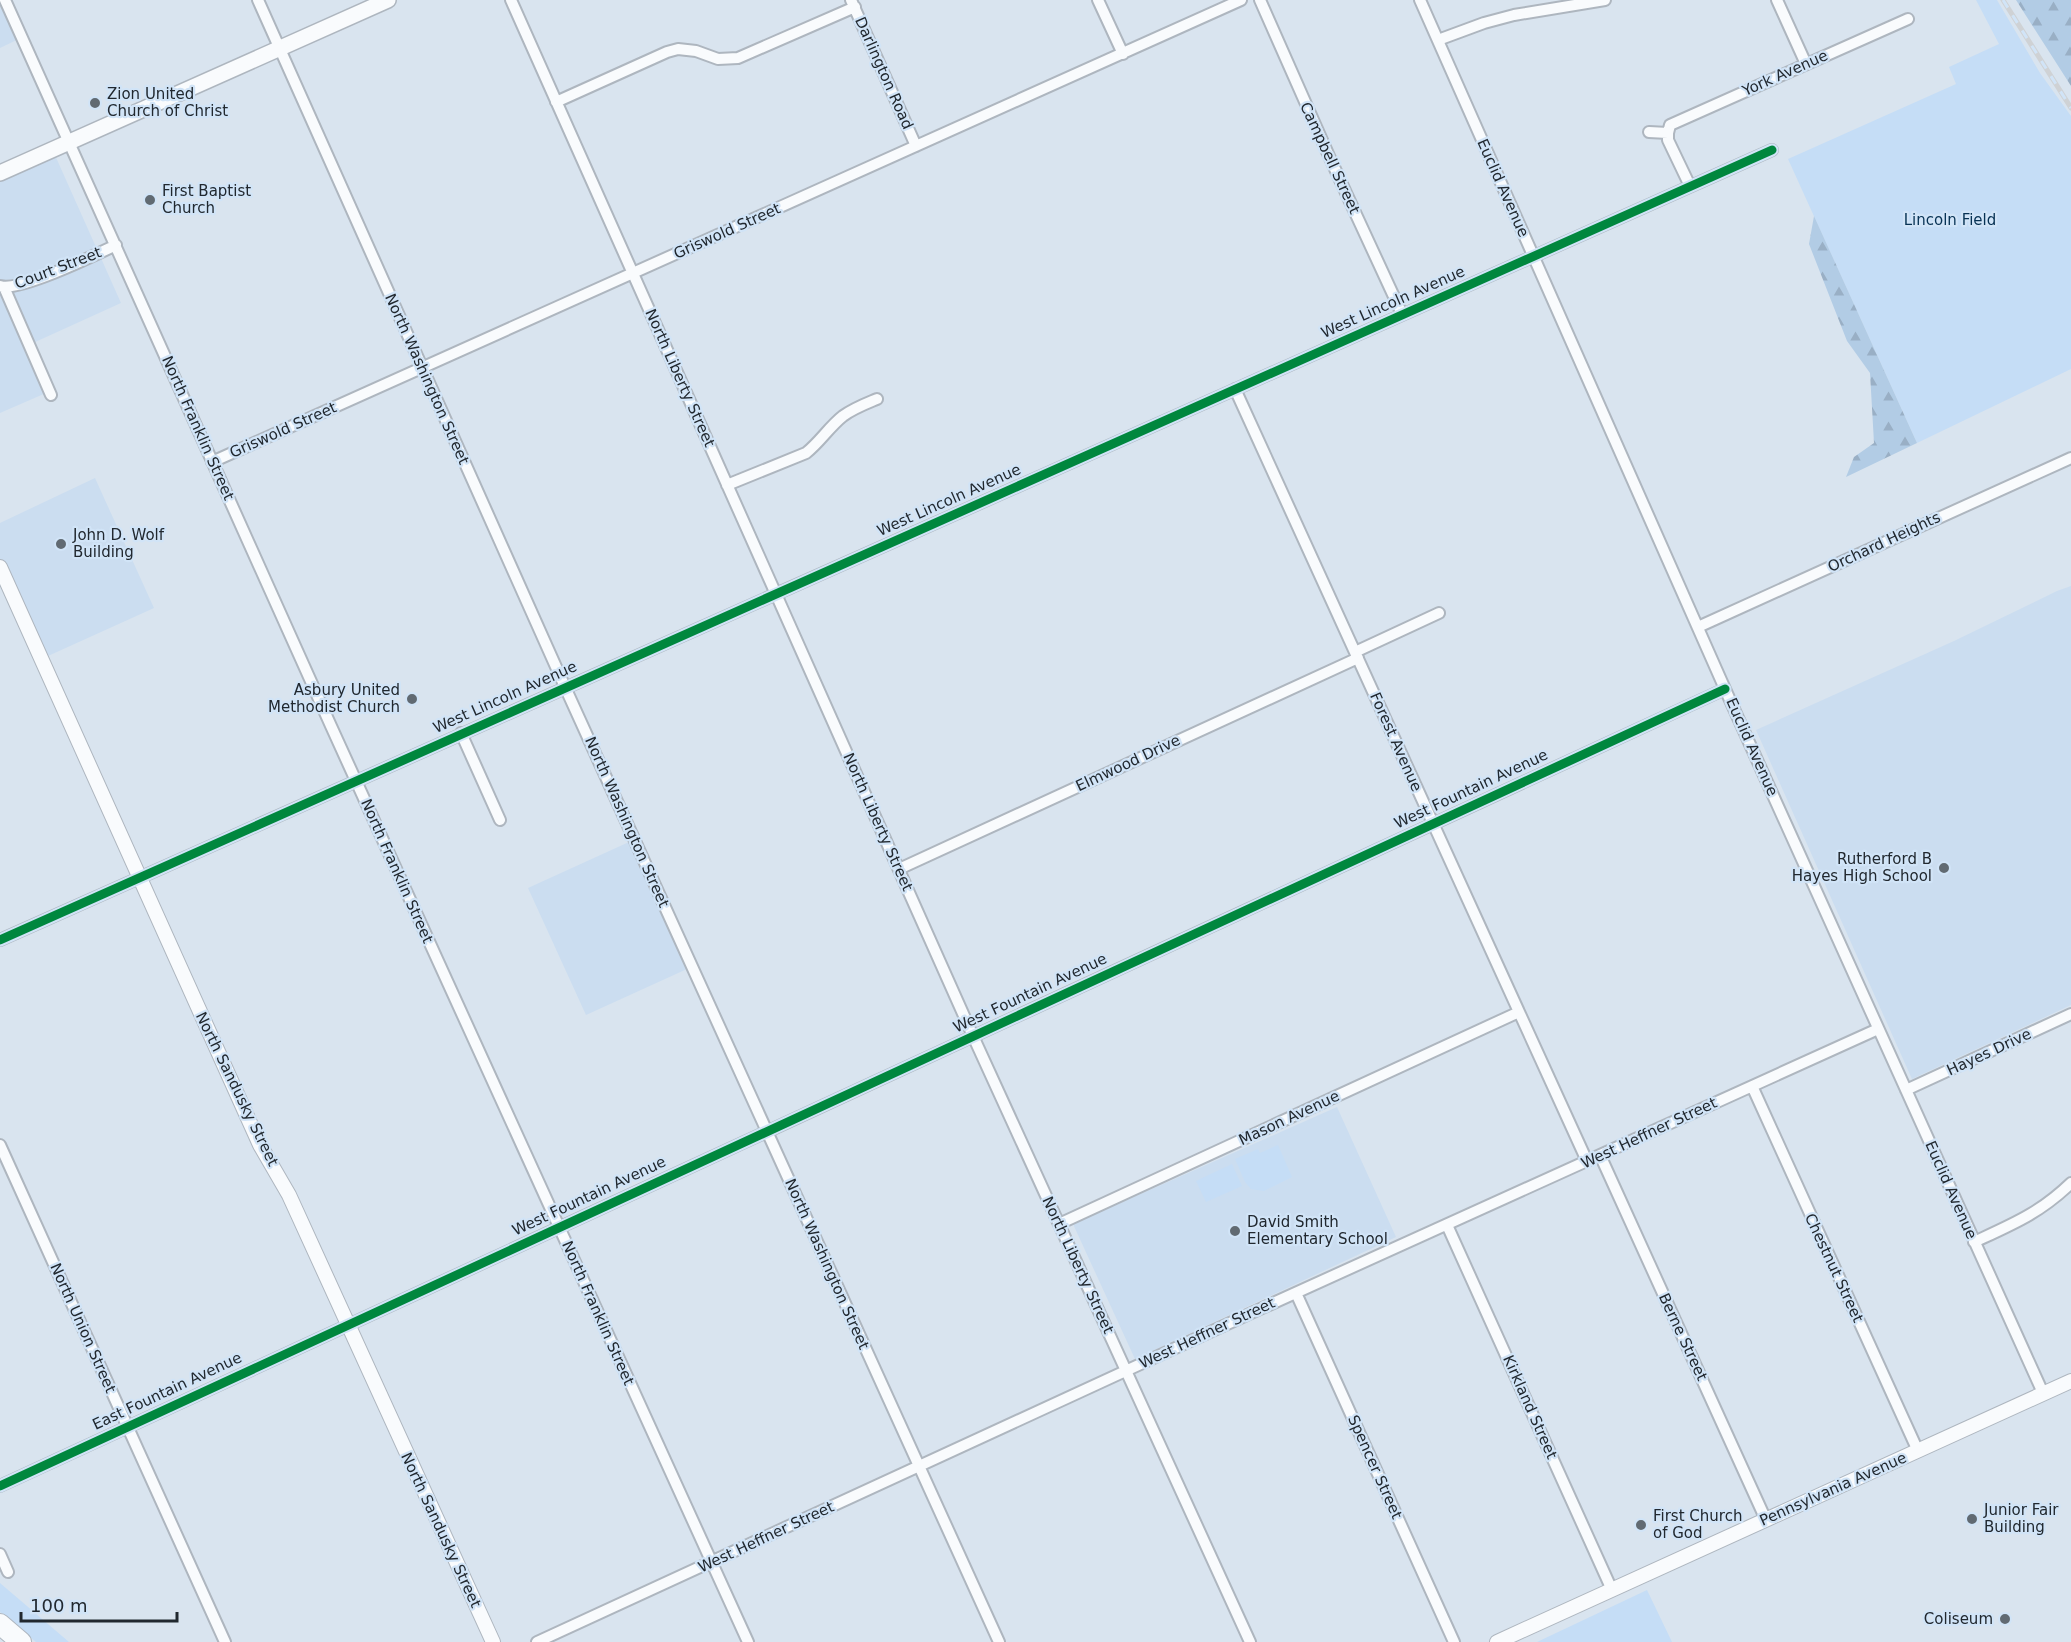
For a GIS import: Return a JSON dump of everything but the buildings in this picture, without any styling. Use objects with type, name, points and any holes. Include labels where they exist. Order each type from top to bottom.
[{"type":"highway","points":[[0,1624],[21,1642]]},
{"type":"main road","points":[[0,173],[388,0]]},
{"type":"street","name":"North Franklin Street","points":[[5,0],[212,462],[748,1642]]},
{"type":"street","name":"North Washington Street","points":[[258,0],[422,368],[999,1642]]},
{"type":"street","name":"North Liberty Street","points":[[511,0],[973,1036],[1250,1642]]},
{"type":"street","points":[[1098,0],[1123,54]]},
{"type":"street","name":"Griswold Street","points":[[212,462],[1241,0]]},
{"type":"street","name":"Campbell Street","points":[[1260,0],[1402,314]]},
{"type":"street","name":"Euclid Avenue","points":[[1420,0],[1725,689],[2043,1393]]},
{"type":"street","points":[[1437,40],[1514,15],[1605,0]]},
{"type":"street","points":[[1777,0],[1806,64]]},
{"type":"street","points":[[556,102],[667,52],[688,49],[718,59],[738,58],[853,4]]},
{"type":"street","name":"Darlington Road","points":[[853,4],[916,146]]},
{"type":"street","name":"York Avenue","points":[[1668,133],[1668,128],[1673,123],[1908,19]]},
{"type":"street","points":[[1648,132],[1668,133],[1668,140],[1690,186]]},
{"type":"street","name":"West Lincoln Avenue","points":[[0,940],[1772,150]]},
{"type":"street","name":"Court Street","points":[[2,287],[47,275],[116,245]]},
{"type":"street","points":[[2,287],[51,395]]},
{"type":"street","name":"Forest Avenue","points":[[1235,389],[1587,1161]]},
{"type":"street","points":[[727,485],[806,453],[842,417],[859,406],[877,399]]},
{"type":"street","name":"Orchard Heights","points":[[1698,627],[2071,458]]},
{"type":"street","name":"North Sandusky Street","points":[[0,567],[260,1145],[289,1195],[493,1642]]},
{"type":"street","name":"Elmwood Drive","points":[[899,869],[1356,655],[1439,613]]},
{"type":"street","name":"West Fountain Avenue","points":[[347,1324],[1725,689]]},
{"type":"street","points":[[461,734],[500,820]]},
{"type":"street","name":"Mason Avenue","points":[[1059,1224],[1519,1012]]},
{"type":"street","name":"Hayes Drive","points":[[1906,1090],[2071,1014]]},
{"type":"street","name":"West Heffner Street","points":[[537,1642],[1296,1293],[1878,1029]]},
{"type":"street","name":"Chestnut Street","points":[[1752,1086],[1918,1450]]},
{"type":"street","name":"North Union Street","points":[[0,1145],[225,1642]]},
{"type":"street","name":"Berne Street","points":[[1600,1155],[1766,1520]]},
{"type":"street","points":[[1974,1242],[2032,1215],[2071,1183]]},
{"type":"street","name":"Kirkland Street","points":[[1447,1225],[1612,1590]]},
{"type":"street","name":"Spencer Street","points":[[1296,1293],[1454,1642]]},
{"type":"street","name":"East Fountain Avenue","points":[[0,1486],[347,1324]]},
{"type":"street","name":"Pennsylvania Avenue","points":[[1497,1642],[2071,1381]]},
{"type":"street","points":[[0,1554],[8,1572]]},
{"type":"shaded area","points":[[0,0],[25,36],[0,48]]},
{"type":"shaded area","points":[[54,153],[121,303],[33,343],[53,390],[0,413],[0,178]]},
{"type":"shaded area","points":[[95,478],[154,608],[37,661],[0,582],[0,523]]},
{"type":"shaded area","name":"Rutherford B Hayes High School","points":[[2071,586],[2071,1005],[1912,1079],[1756,730]]},
{"type":"shaded area","points":[[629,842],[687,969],[586,1015],[528,888]]},
{"type":"shaded area","name":"David Smith Elementary School","points":[[1337,1107],[1396,1237],[1135,1359],[1073,1224]]},
{"type":"green space","name":"Lincoln Field","points":[[1976,0],[1997,0],[2040,73],[2071,116],[2071,369],[1917,443],[1788,159],[1956,84],[1949,67],[1999,44]]},
{"type":"green space","points":[[2016,0],[2071,0],[2071,86]]},
{"type":"green space","points":[[1814,216],[1917,443],[1846,477],[1854,457],[1874,443],[1870,373],[1847,341],[1809,244]]},
{"type":"green space","points":[[1278,1145],[1292,1177],[1264,1191],[1251,1189],[1245,1182],[1235,1159],[1258,1149],[1260,1153]]},
{"type":"green space","points":[[1232,1164],[1242,1186],[1206,1202],[1196,1181]]},
{"type":"green space","points":[[0,1583],[69,1642],[36,1642],[0,1612]]},
{"type":"green space","points":[[1647,1590],[1672,1642],[1537,1642]]},
{"type":"railway","points":[[2003,0],[2071,108]]},
{"type":"cycle path","points":[[0,940],[1772,150]]},
{"type":"cycle path","points":[[0,1486],[1725,689]]},
{"type":"place","name":"Zion United Church of Christ","points":[[95,103]]},
{"type":"place","name":"First Baptist Church","points":[[150,200]]},
{"type":"place","name":"John D. Wolf Building","points":[[61,544]]},
{"type":"place","name":"Asbury United Methodist Church","points":[[412,699]]},
{"type":"place","name":"Rutherford B Hayes High School","points":[[1944,868]]},
{"type":"place","name":"David Smith Elementary School","points":[[1235,1231]]},
{"type":"place","name":"Junior Fair Building","points":[[1972,1519]]},
{"type":"place","name":"First Church of God","points":[[1641,1525]]},
{"type":"place","name":"Coliseum","points":[[2005,1619]]}]
